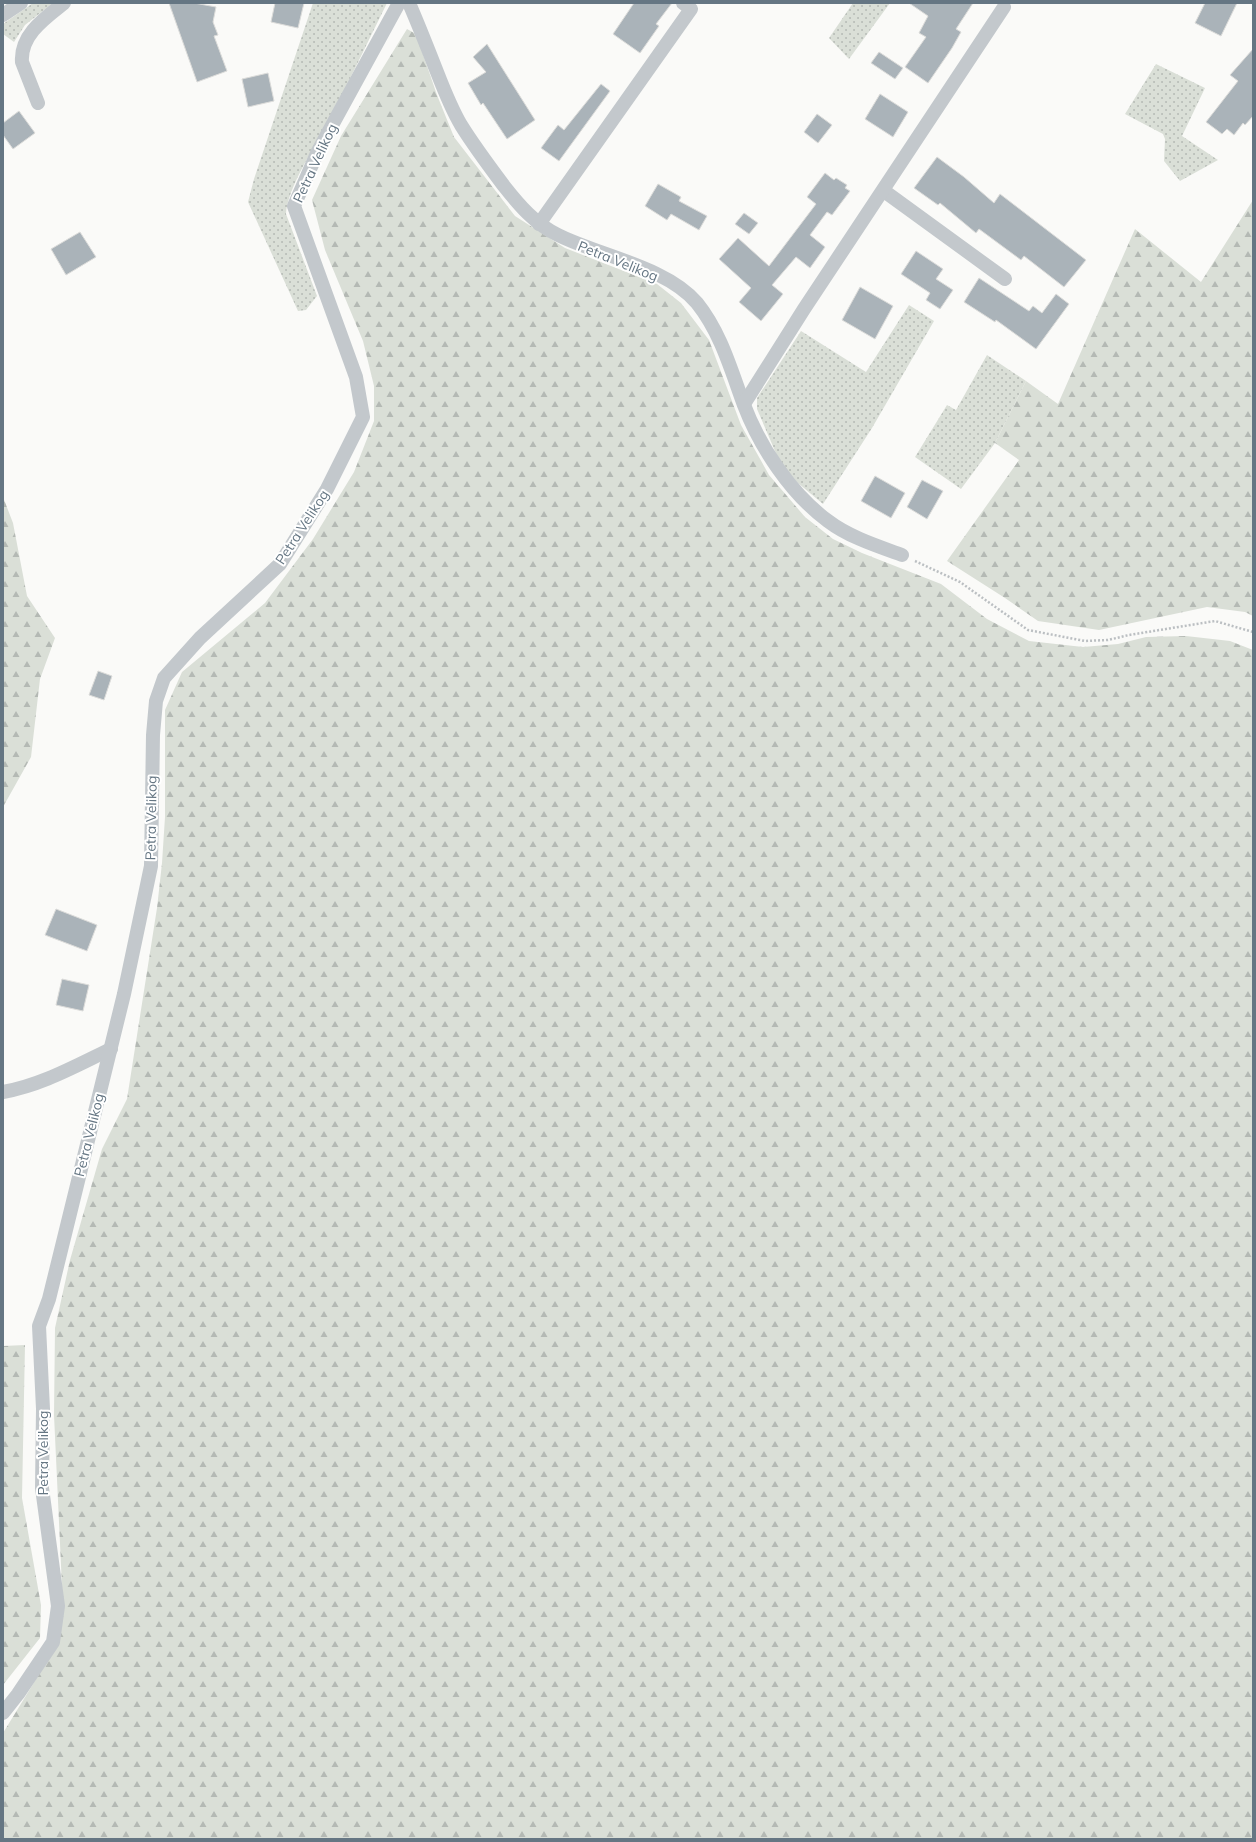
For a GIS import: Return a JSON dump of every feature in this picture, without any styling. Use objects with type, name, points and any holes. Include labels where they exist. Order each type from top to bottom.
[{"type":"street","points":[[3,15],[21,3]]},
{"type":"street","points":[[38,103],[22,62],[22,56],[32,31],[40,22],[64,3]]},
{"type":"street","name":"Petra Velikog","points":[[3,1713],[18,1694],[53,1642],[58,1606],[42,1488],[43,1409],[39,1326],[49,1299],[124,994],[151,866],[153,735],[156,701],[164,678],[200,638],[280,564],[327,489],[363,417],[356,377],[294,206],[318,151],[399,3]]},
{"type":"street","name":"Petra Velikog","points":[[410,3],[449,100],[461,125],[516,202],[539,224],[556,234],[578,245],[638,265],[680,288],[696,302],[711,322],[725,351],[754,430],[776,467],[809,504],[828,521],[870,543],[902,555]]},
{"type":"street","points":[[539,224],[691,9],[683,3]]},
{"type":"street","points":[[744,404],[804,309],[884,191],[1004,7]]},
{"type":"street","points":[[884,191],[1005,279]]},
{"type":"street","points":[[3,1092],[19,1089],[47,1080],[110,1049]]},
{"type":"path","points":[[902,555],[960,582],[1028,630],[1085,641],[1108,640],[1129,635],[1215,621],[1253,632]]},
{"type":"green space","points":[[33,3],[53,3],[25,25],[14,42],[3,34],[3,24]]},
{"type":"green space","points":[[313,3],[387,3],[291,192],[286,214],[317,296],[306,310],[298,311],[248,202],[254,179]]},
{"type":"green space","points":[[853,3],[890,3],[849,59],[829,38]]},
{"type":"green space","points":[[407,29],[416,34],[437,95],[454,137],[515,216],[565,248],[657,284],[681,303],[709,340],[741,425],[769,475],[805,517],[833,539],[862,553],[941,584],[987,619],[1029,641],[1083,647],[1118,644],[1146,637],[1186,636],[1230,641],[1253,650],[1253,1839],[3,1839],[3,1733],[57,1645],[63,1608],[54,1415],[55,1328],[70,1260],[102,1149],[127,1099],[157,908],[162,863],[165,817],[165,710],[182,672],[265,603],[313,539],[354,472],[374,421],[374,386],[363,341],[325,250],[312,200],[341,136]]},
{"type":"green space","points":[[1156,64],[1205,88],[1182,136],[1218,160],[1180,181],[1164,161],[1165,139],[1163,134],[1125,114]]},
{"type":"green space","points":[[1253,200],[1253,616],[1245,612],[1207,607],[1099,630],[1038,621],[947,561],[1019,460],[995,443],[1026,381],[1058,404],[1135,229],[1201,282]]},
{"type":"green space","points":[[909,305],[934,321],[872,428],[823,504],[798,483],[781,465],[757,409],[757,398],[801,331],[866,372]]},
{"type":"green space","points":[[987,355],[1026,381],[995,443],[961,489],[915,457],[947,405],[956,410]]},
{"type":"green space","points":[[3,497],[13,523],[27,596],[55,638],[40,679],[31,757],[3,807]]},
{"type":"green space","points":[[25,1345],[22,1498],[41,1605],[40,1638],[3,1685],[3,1346]]},
{"type":"building","points":[[169,3],[194,3],[216,7],[213,22],[218,35],[214,36],[227,71],[197,82]]},
{"type":"building","points":[[275,3],[304,3],[298,28],[271,22]]},
{"type":"building","points":[[634,3],[672,3],[656,24],[659,26],[640,53],[613,34]]},
{"type":"building","points":[[909,3],[973,3],[956,29],[961,32],[952,48],[928,83],[905,67],[926,37],[919,33],[928,16]]},
{"type":"building","points":[[1205,3],[1237,3],[1221,36],[1195,23]]},
{"type":"building","points":[[487,44],[535,120],[507,139],[483,103],[481,105],[468,83],[486,72],[473,57]]},
{"type":"building","points":[[1253,49],[1253,116],[1245,125],[1243,123],[1234,135],[1227,129],[1222,134],[1206,122],[1238,81],[1230,75]]},
{"type":"building","points":[[879,52],[903,68],[895,79],[871,63]]},
{"type":"building","points":[[268,73],[274,101],[248,107],[242,79]]},
{"type":"building","points":[[601,84],[610,91],[559,161],[541,148],[558,125],[564,130]]},
{"type":"building","points":[[880,94],[908,112],[893,137],[865,119]]},
{"type":"building","points":[[19,111],[35,133],[13,149],[3,135],[3,123]]},
{"type":"building","points":[[817,114],[832,125],[818,143],[804,132]]},
{"type":"building","points":[[937,157],[964,177],[994,203],[1000,194],[1086,260],[1064,287],[1024,256],[1021,260],[979,229],[976,233],[940,203],[938,205],[914,188]]},
{"type":"building","points":[[825,173],[834,180],[836,178],[847,185],[845,188],[850,191],[832,215],[827,212],[810,235],[825,247],[810,268],[796,257],[772,285],[783,294],[761,321],[739,302],[751,288],[719,259],[738,238],[769,266],[816,204],[807,197]]},
{"type":"building","points":[[658,184],[681,197],[679,201],[707,216],[699,230],[671,214],[667,220],[645,206]]},
{"type":"building","points":[[744,213],[758,223],[749,234],[735,224]]},
{"type":"building","points":[[80,232],[96,257],[66,275],[51,249]]},
{"type":"building","points":[[916,251],[943,269],[936,279],[953,290],[940,309],[926,300],[930,293],[901,274]]},
{"type":"building","points":[[979,278],[1029,311],[1033,306],[1042,313],[1056,294],[1069,304],[1036,349],[996,320],[995,322],[964,302]]},
{"type":"building","points":[[860,287],[893,306],[875,339],[842,320]]},
{"type":"building","points":[[875,476],[905,493],[891,518],[861,501]]},
{"type":"building","points":[[922,480],[943,491],[927,519],[907,507]]},
{"type":"building","points":[[98,671],[112,676],[104,700],[89,695]]},
{"type":"building","points":[[56,909],[97,925],[87,951],[45,935]]},
{"type":"building","points":[[62,979],[89,985],[83,1011],[56,1005]]}]
